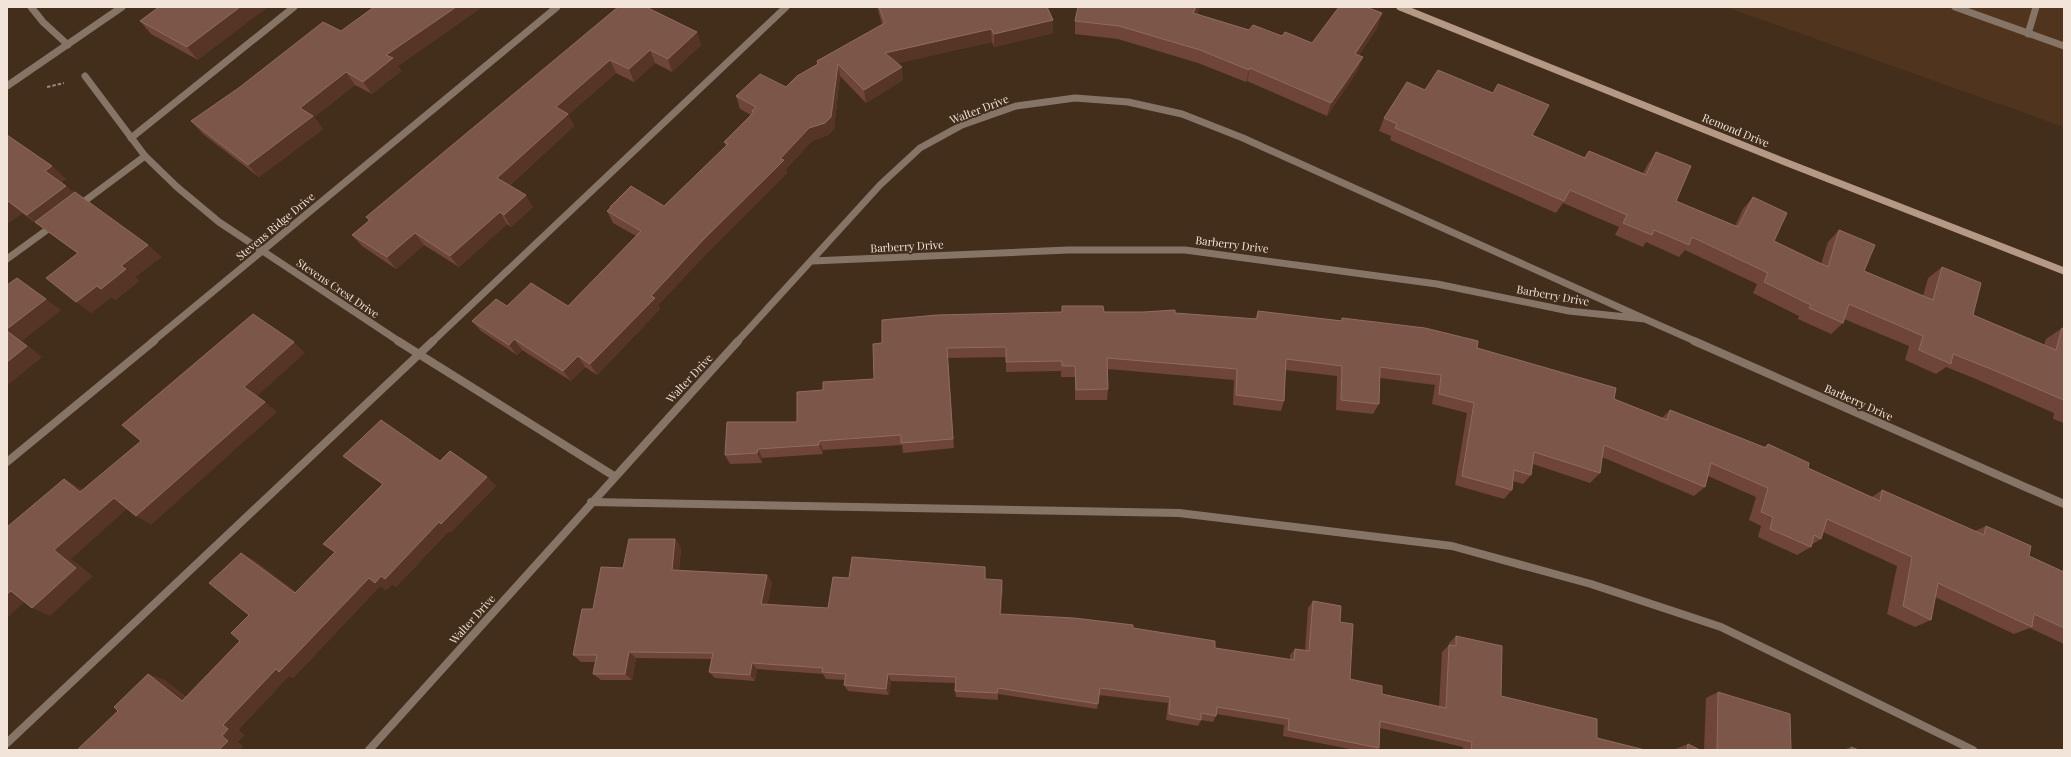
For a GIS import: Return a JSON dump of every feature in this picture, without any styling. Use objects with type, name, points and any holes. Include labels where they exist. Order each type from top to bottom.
[{"type":"street","points":[[31,7],[43,22],[68,45]]},
{"type":"street","points":[[7,86],[122,7]]},
{"type":"street","points":[[131,138],[294,7]]},
{"type":"street","name":"Stevens Ridge Drive","points":[[7,462],[557,7]]},
{"type":"street","points":[[7,743],[786,7]]},
{"type":"street","name":"Remond Drive","points":[[1400,7],[1778,159],[2064,271]]},
{"type":"street","points":[[1955,7],[2064,46]]},
{"type":"street","points":[[2028,34],[2036,7]]},
{"type":"street","name":"Stevens Crest Drive","points":[[85,76],[145,156],[177,187],[219,222],[418,354],[614,476]]},
{"type":"street","name":"Walter Drive","points":[[369,750],[614,476],[880,185],[920,148],[962,125],[1016,106],[1075,98]]},
{"type":"street","name":"Barberry Drive","points":[[1075,98],[1128,102],[1189,117],[1244,138],[1645,320],[2064,504]]},
{"type":"street","points":[[7,259],[145,156]]},
{"type":"street","name":"Barberry Drive","points":[[812,261],[1068,250],[1185,250],[1437,284],[1569,311],[1645,320]]},
{"type":"street","points":[[591,502],[1180,513],[1452,546],[1591,584],[1722,627],[1973,750]]},
{"type":"path","points":[[43,88],[85,76]]},
{"type":"shaded area","points":[[1726,7],[2064,7],[2064,127]]},
{"type":"building","points":[[159,7],[240,7],[187,47],[140,21]]},
{"type":"building","points":[[374,7],[456,7],[386,55],[393,58],[363,82],[346,72],[300,108],[313,116],[248,165],[191,121],[240,87],[323,22],[341,31]]},
{"type":"building","points":[[618,7],[646,7],[697,32],[668,59],[650,50],[629,69],[610,60],[556,107],[568,114],[497,178],[526,195],[504,215],[500,212],[450,256],[415,233],[387,257],[352,235],[370,220],[366,217]]},
{"type":"building","points":[[879,7],[1047,7],[1053,20],[994,34],[991,29],[885,53],[902,67],[864,90],[838,64],[831,117],[825,123],[809,128],[780,159],[784,160],[701,242],[651,296],[655,298],[590,364],[578,356],[563,371],[514,339],[509,345],[472,321],[496,299],[507,306],[531,283],[568,306],[641,231],[607,211],[631,186],[664,206],[728,144],[724,142],[754,112],[752,111],[756,107],[736,96],[760,74],[786,87],[797,76],[818,64],[817,61],[885,23]]},
{"type":"building","points":[[1078,7],[1196,7],[1193,13],[1249,30],[1253,25],[1282,36],[1285,32],[1312,43],[1339,7],[1366,7],[1382,13],[1355,54],[1363,57],[1331,103],[1250,68],[1249,70],[1200,50],[1119,26],[1075,21]]},
{"type":"building","points":[[1438,70],[1493,93],[1498,84],[1549,105],[1532,135],[1585,158],[1589,151],[1646,175],[1656,152],[1691,166],[1676,201],[1738,227],[1753,197],[1787,213],[1774,241],[1828,267],[1839,230],[1875,245],[1864,271],[1933,300],[1942,267],[1981,283],[1973,315],[2056,350],[2062,328],[2064,329],[2064,400],[1953,354],[1951,364],[1919,350],[1923,336],[1849,304],[1843,323],[1809,308],[1811,305],[1764,282],[1768,273],[1692,237],[1689,245],[1654,230],[1652,235],[1623,223],[1627,215],[1570,190],[1564,201],[1395,128],[1397,124],[1384,118],[1407,82],[1425,90]]},
{"type":"building","points":[[7,135],[52,166],[45,171],[66,186],[27,215],[7,201]]},
{"type":"building","points":[[75,192],[148,245],[121,266],[126,269],[101,289],[97,286],[76,302],[46,278],[78,253],[35,222]]},
{"type":"building","points":[[17,278],[46,299],[7,329],[7,285]]},
{"type":"building","points":[[1062,306],[1103,306],[1104,312],[1175,310],[1175,313],[1257,319],[1258,311],[1342,321],[1342,318],[1425,328],[1478,341],[1477,348],[1616,388],[1614,399],[1667,420],[1670,410],[1766,448],[1768,444],[1809,463],[1808,468],[1880,501],[1882,490],[1984,535],[1986,526],[2031,546],[2029,556],[2064,572],[2064,628],[2034,614],[2032,627],[1938,583],[1931,620],[1903,606],[1912,557],[1827,519],[1821,539],[1814,535],[1811,547],[1770,529],[1773,517],[1761,512],[1768,488],[1711,463],[1705,487],[1604,445],[1600,473],[1534,452],[1531,475],[1514,470],[1512,490],[1462,476],[1474,403],[1439,394],[1441,375],[1380,367],[1379,404],[1341,400],[1342,366],[1286,359],[1284,401],[1236,395],[1237,369],[1107,358],[1108,389],[1076,390],[1075,366],[1062,366],[1062,361],[1006,362],[1006,347],[947,348],[953,439],[901,443],[901,435],[819,441],[819,445],[758,449],[757,453],[725,455],[727,422],[797,422],[797,392],[823,390],[823,382],[874,379],[873,344],[882,343],[882,320],[937,315],[1062,312]]},
{"type":"building","points":[[253,314],[294,342],[244,387],[265,402],[136,516],[114,498],[54,550],[76,568],[32,608],[11,591],[7,594],[7,527],[64,479],[80,492],[141,441],[122,425]]},
{"type":"building","points":[[7,331],[27,346],[7,362]]},
{"type":"building","points":[[381,420],[440,461],[450,451],[487,477],[441,524],[439,522],[385,579],[381,576],[375,583],[369,578],[279,672],[276,669],[223,725],[228,729],[222,736],[228,741],[219,750],[77,750],[118,711],[114,707],[148,674],[182,701],[240,641],[231,633],[249,615],[209,583],[241,553],[295,593],[335,552],[323,544],[383,484],[343,456]]},
{"type":"building","points":[[629,539],[675,539],[672,570],[767,575],[761,604],[828,608],[833,577],[849,578],[852,557],[985,567],[985,579],[1002,580],[1000,614],[1074,618],[1133,625],[1133,628],[1215,641],[1215,648],[1294,660],[1295,649],[1309,651],[1313,601],[1341,606],[1340,622],[1353,624],[1350,679],[1382,686],[1382,694],[1446,708],[1449,645],[1456,646],[1456,636],[1502,646],[1501,696],[1597,719],[1597,738],[1645,750],[1471,750],[1472,742],[1380,721],[1379,748],[1288,730],[1289,719],[1217,707],[1216,716],[1201,713],[1201,720],[1169,714],[1170,697],[1100,688],[1098,704],[998,688],[997,693],[955,691],[956,677],[888,674],[886,689],[844,685],[846,674],[822,672],[823,668],[752,663],[750,675],[709,672],[713,653],[629,652],[625,674],[593,674],[597,655],[573,655],[582,609],[593,609],[601,567],[623,568]]},
{"type":"building","points":[[1718,692],[1790,714],[1791,750],[1717,750]]},
{"type":"building","points":[[1688,744],[1700,750],[1687,750]]},
{"type":"building","points":[[1851,747],[1859,750],[1851,750]]}]
